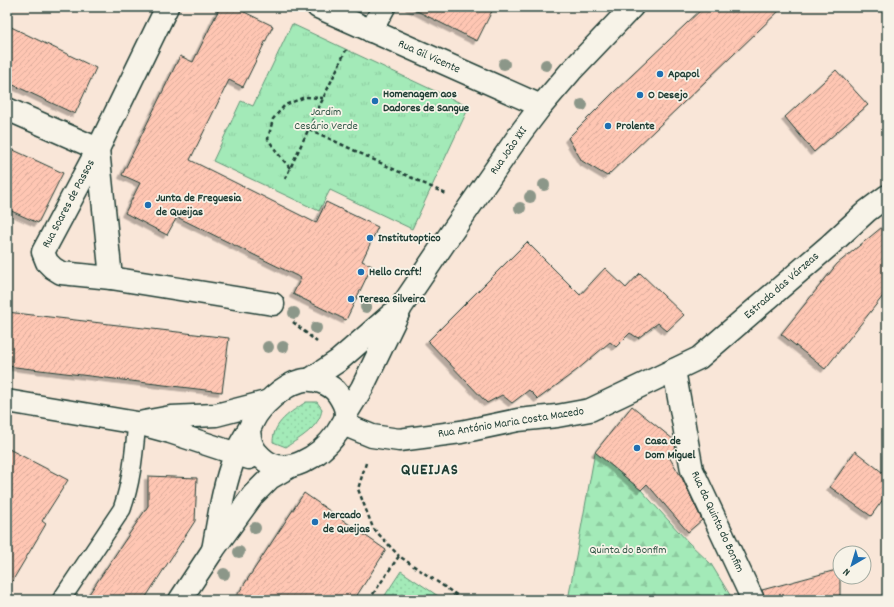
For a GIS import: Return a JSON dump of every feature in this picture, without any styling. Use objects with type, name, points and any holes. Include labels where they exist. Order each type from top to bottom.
[{"type":"street","name":"Rua Soares de Passos","points":[[167,7],[98,149],[43,252],[47,262],[61,273],[111,278],[273,304]]},
{"type":"street","name":"Rua Gil Vicente","points":[[318,7],[541,106]]},
{"type":"street","points":[[370,31],[384,7]]},
{"type":"street","name":"Rua João XXI","points":[[344,419],[362,388],[401,307],[470,206],[541,106],[571,71],[632,7]]},
{"type":"street","points":[[7,109],[98,149]]},
{"type":"street","name":"Rua Soares de Passos","points":[[98,149],[111,278]]},
{"type":"street","name":"Estrada das Várzeas","points":[[674,370],[699,358],[830,245],[867,211],[887,196]]},
{"type":"street","name":"Rua João XXI","points":[[311,379],[338,361],[401,307]]},
{"type":"street","name":"Rua António Maria Costa Macedo","points":[[344,419],[372,436],[400,440],[445,434],[518,420],[557,416],[590,410],[674,370]]},
{"type":"street","name":"Rua da Quinta do Bonfim","points":[[674,370],[692,470],[754,600]]},
{"type":"street","points":[[180,600],[213,550],[253,495],[270,478],[289,466],[305,461],[317,453],[332,438],[344,419],[343,401],[336,392],[324,384],[311,379],[300,381],[286,388],[266,402],[255,417],[235,454],[224,489],[213,550]]},
{"type":"street","points":[[7,401],[137,423],[277,466],[289,466]]},
{"type":"street","points":[[137,423],[171,417],[216,415],[266,402]]},
{"type":"street","points":[[249,430],[250,443],[256,452],[266,462]]},
{"type":"lane","points":[[61,600],[122,509],[130,480],[137,423]]},
{"type":"path","points":[[284,179],[346,50]]},
{"type":"path","points":[[290,168],[268,139],[273,119],[285,105],[305,97],[323,98]]},
{"type":"path","points":[[309,128],[470,206]]},
{"type":"path","points":[[273,304],[338,361]]},
{"type":"path","points":[[372,436],[358,489],[373,528],[399,556],[464,600]]},
{"type":"path","points":[[370,600],[399,556]]},
{"type":"path","points":[[448,600],[455,593]]},
{"type":"green space","name":"Jardim Cesário Verde","points":[[292,24],[469,107],[412,229],[330,190],[319,211],[213,161],[241,101],[253,106]]},
{"type":"green space","points":[[306,402],[317,402],[322,409],[318,421],[303,436],[286,447],[273,442],[279,423]]},
{"type":"green space","name":"Quinta do Bonfim","points":[[595,452],[641,490],[688,542],[711,564],[733,600],[568,600]]},
{"type":"green space","points":[[401,571],[444,600],[382,600]]},
{"type":"building","points":[[220,7],[234,7],[273,26],[243,87],[229,80],[190,160],[316,223],[326,202],[378,227],[362,261],[372,266],[346,320],[293,294],[301,278],[177,217],[167,235],[125,213],[140,183],[122,175],[180,56],[193,62]]},
{"type":"building","points":[[409,7],[494,7],[477,41]]},
{"type":"building","points":[[704,7],[783,7],[607,176],[582,161],[568,138],[614,92]]},
{"type":"building","points":[[7,25],[96,68],[75,114],[7,82]]},
{"type":"building","points":[[836,70],[868,105],[814,152],[785,117]]},
{"type":"building","points":[[7,147],[63,173],[38,223],[7,209]]},
{"type":"building","points":[[887,223],[887,291],[825,369],[781,334],[837,264]]},
{"type":"building","points":[[527,242],[580,295],[605,268],[626,288],[640,273],[684,315],[667,331],[658,323],[638,338],[630,333],[616,347],[610,342],[577,370],[538,399],[529,390],[512,403],[502,395],[487,403],[428,341]]},
{"type":"building","points":[[7,312],[229,338],[222,392],[7,366]]},
{"type":"building","name":"Casa de Dom Miguel","points":[[632,406],[674,440],[676,449],[669,457],[682,478],[702,520],[688,532],[647,484],[641,490],[595,452]]},
{"type":"building","points":[[7,448],[68,480],[42,521],[46,524],[7,590]]},
{"type":"building","points":[[855,451],[887,476],[887,494],[871,516],[830,487]]},
{"type":"building","points":[[148,476],[197,478],[195,521],[144,600],[85,600],[148,506]]},
{"type":"building","name":"Mercado de Queijas","points":[[304,493],[386,550],[354,600],[234,600]]},
{"type":"building","points":[[832,571],[832,585],[840,585],[840,600],[765,600],[762,590]]},
{"type":"place","name":"Apapol","points":[[660,74]]},
{"type":"place","name":"O Desejo","points":[[640,95]]},
{"type":"place","name":"Homenagem aos Dadores de Sangue","points":[[375,101]]},
{"type":"place","name":"Prolente","points":[[608,126]]},
{"type":"place","name":"Junta de Freguesia de Queijas","points":[[148,205]]},
{"type":"place","name":"Institutoptico","points":[[370,238]]},
{"type":"place","name":"Hello Craft!","points":[[361,272]]},
{"type":"place","name":"Teresa Silveira","points":[[351,299]]},
{"type":"place","name":"Casa de Dom Miguel","points":[[637,448]]},
{"type":"place","name":"Mercado de Queijas","points":[[315,522]]},
{"type":"district","name":"QUEIJAS","points":[[430,470]]}]
